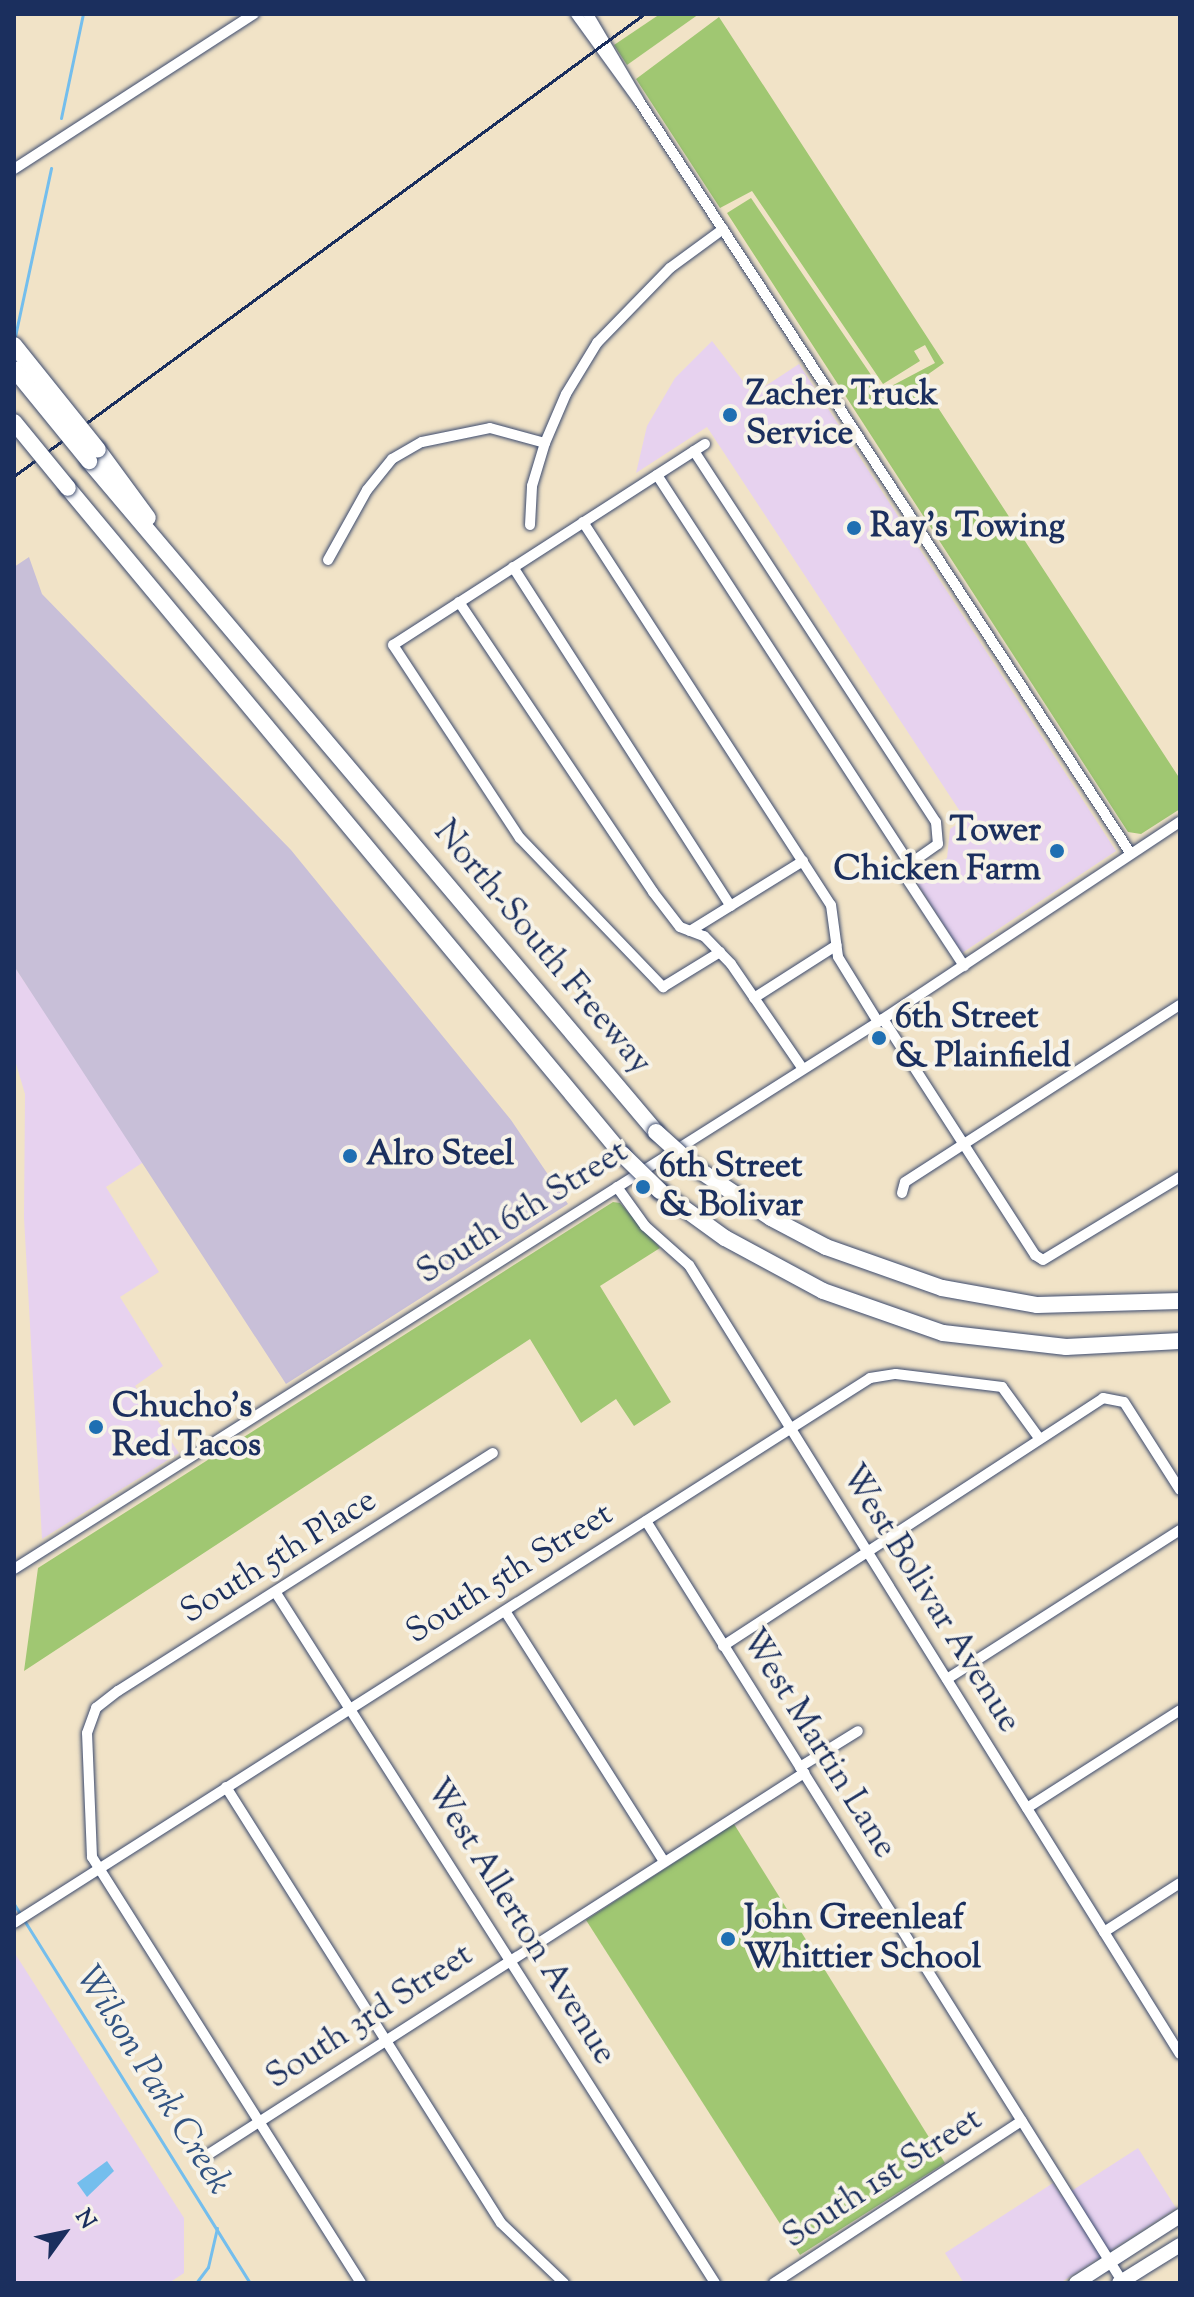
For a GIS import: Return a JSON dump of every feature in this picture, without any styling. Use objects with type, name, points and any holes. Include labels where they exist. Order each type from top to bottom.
[{"type":"highway","points":[[14,345],[94,455]]},
{"type":"highway","name":"North-South Freeway","points":[[14,369],[94,455],[166,546],[656,1132],[696,1168],[758,1210],[826,1247],[942,1288],[1037,1305],[1180,1301]]},
{"type":"highway","name":"North-South Freeway","points":[[14,422],[622,1154],[660,1191],[725,1238],[823,1291],[943,1333],[1066,1347],[1180,1341]]},
{"type":"main road","points":[[1076,2283],[1180,2216]]},
{"type":"main road","points":[[1121,2282],[1180,2245]]},
{"type":"street","points":[[14,169],[254,14]]},
{"type":"street","points":[[576,14],[625,88],[639,101],[1131,854]]},
{"type":"street","points":[[588,14],[633,82],[639,101]]},
{"type":"street","points":[[530,525],[532,486],[545,443],[566,394],[597,343],[670,268],[723,229]]},
{"type":"street","points":[[328,560],[367,490],[392,459],[422,442],[490,428],[545,443]]},
{"type":"street","points":[[705,444],[393,645],[520,838],[663,987],[720,952]]},
{"type":"street","points":[[694,451],[936,822],[938,844],[901,870],[964,966]]},
{"type":"street","points":[[657,475],[910,864]]},
{"type":"street","points":[[583,522],[831,905],[838,957],[1035,1255],[1043,1260],[1180,1177]]},
{"type":"street","points":[[513,567],[731,906]]},
{"type":"street","points":[[459,602],[603,821],[680,927],[720,952],[803,1069]]},
{"type":"street","name":"South 6th Street","points":[[14,1569],[880,1020],[1180,822]]},
{"type":"street","points":[[690,931],[803,861]]},
{"type":"street","points":[[754,998],[837,945]]},
{"type":"street","points":[[902,1193],[905,1182],[1180,1005]]},
{"type":"street","name":"West Bolivar Avenue","points":[[617,1187],[639,1219],[689,1265],[1180,2054]]},
{"type":"street","name":"South 5th Street","points":[[14,1923],[870,1378],[896,1374],[1002,1387],[1039,1438]]},
{"type":"street","points":[[723,1646],[1103,1398],[1117,1397],[1180,1490]]},
{"type":"street","name":"South 5th Place","points":[[98,1868],[92,1857],[87,1733],[96,1708],[493,1453]]},
{"type":"street","name":"West Martin Lane","points":[[646,1521],[1121,2282]]},
{"type":"street","points":[[947,1679],[1180,1530]]},
{"type":"street","name":"West Allerton Avenue","points":[[276,1593],[715,2283]]},
{"type":"street","points":[[505,1611],[664,1862]]},
{"type":"street","points":[[1027,1808],[1180,1710]]},
{"type":"street","name":"South 3rd Street","points":[[209,2154],[664,1862],[858,1731]]},
{"type":"street","points":[[226,1787],[501,2223],[564,2283]]},
{"type":"street","points":[[98,1868],[361,2283]]},
{"type":"street","points":[[1104,1932],[1180,1883]]},
{"type":"street","name":"South 1st Street","points":[[774,2283],[1022,2121]]},
{"type":"shaded area","points":[[712,341],[753,394],[799,364],[1116,851],[962,953],[916,881],[947,858],[950,829],[965,819],[707,427],[636,473],[647,426],[675,378]]},
{"type":"shaded area","points":[[29,557],[42,594],[291,850],[511,1120],[568,1204],[286,1384],[14,966],[14,567]]},
{"type":"shaded area","points":[[14,966],[145,1161],[106,1187],[159,1272],[120,1297],[163,1366],[135,1386],[179,1453],[42,1539],[24,1218],[25,1094],[14,1057]]},
{"type":"shaded area","points":[[14,1952],[184,2218],[184,2273],[169,2283],[14,2283]]},
{"type":"shaded area","points":[[1138,2148],[1176,2208],[1060,2283],[964,2283],[945,2253],[1053,2183],[1062,2197]]},
{"type":"green space","points":[[660,14],[699,14],[627,65],[614,45]]},
{"type":"green space","points":[[719,17],[944,363],[920,380],[1180,779],[1180,809],[1141,834],[1128,832],[727,213],[751,198],[882,391],[935,363],[925,345],[914,351],[920,361],[883,384],[752,191],[720,208],[636,79]]},
{"type":"green space","points":[[613,1202],[620,1203],[660,1248],[600,1286],[671,1402],[634,1426],[616,1399],[581,1423],[530,1339],[24,1671],[38,1568]]},
{"type":"green space","points":[[734,1824],[945,2163],[800,2255],[586,1920]]},
{"type":"water","points":[[107,2161],[114,2171],[87,2197],[77,2183]]},
{"type":"waterway","name":"Wilson Park Creek","points":[[61,118],[83,14]]},
{"type":"waterway","name":"Wilson Park Creek","points":[[14,341],[51,168]]},
{"type":"waterway","name":"Wilson Park Creek","points":[[14,1904],[250,2283]]},
{"type":"waterway","points":[[196,2283],[208,2267],[217,2228]]},
{"type":"railway","points":[[14,476],[644,14]]},
{"type":"place","name":"Zacher Truck Service","points":[[730,415]]},
{"type":"place","name":"Ray's Towing","points":[[854,528]]},
{"type":"place","name":"Tower Chicken Farm","points":[[1057,851]]},
{"type":"place","name":"6th Street & Plainfield","points":[[879,1038]]},
{"type":"place","name":"Alro Steel","points":[[350,1156]]},
{"type":"place","name":"6th Street & Bolivar","points":[[643,1187]]},
{"type":"place","name":"Chucho's Red Tacos","points":[[96,1427]]},
{"type":"place","name":"John Greenleaf Whittier School","points":[[728,1939]]}]
